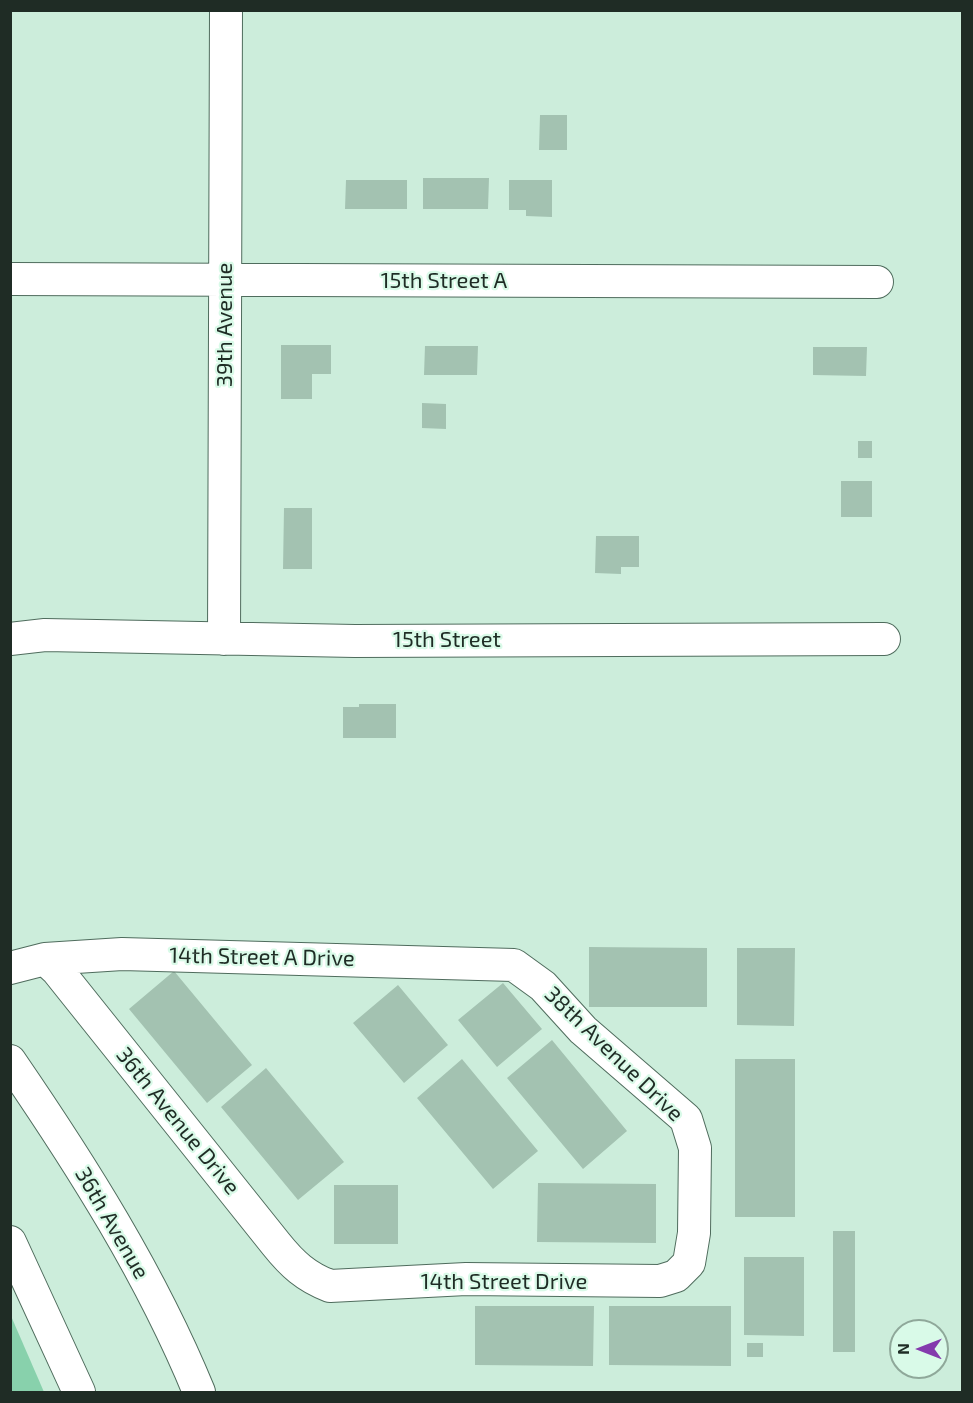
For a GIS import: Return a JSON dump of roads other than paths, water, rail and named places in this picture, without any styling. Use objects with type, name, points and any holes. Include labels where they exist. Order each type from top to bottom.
[{"type":"street","name":"39th Avenue","points":[[224,639],[226,10]]},
{"type":"street","name":"15th Street A","points":[[10,279],[877,282]]},
{"type":"street","name":"15th Street","points":[[10,639],[45,635],[224,639],[884,639]]},
{"type":"street","name":"14th Street A Drive","points":[[10,968],[45,959],[122,954],[514,965]]},
{"type":"street","name":"36th Avenue Drive","points":[[45,959],[57,970],[282,1252],[296,1268],[314,1280]]},
{"type":"street","name":"38th Avenue Drive","points":[[514,965],[543,986],[583,1030],[686,1119],[695,1148],[694,1233],[689,1263]]},
{"type":"street","name":"36th Avenue","points":[[10,1061],[77,1163],[132,1254],[199,1392]]},
{"type":"street","points":[[10,1242],[79,1392]]},
{"type":"street","name":"14th Street Drive","points":[[314,1280],[330,1286],[466,1279],[660,1281],[676,1276],[689,1263]]}]
